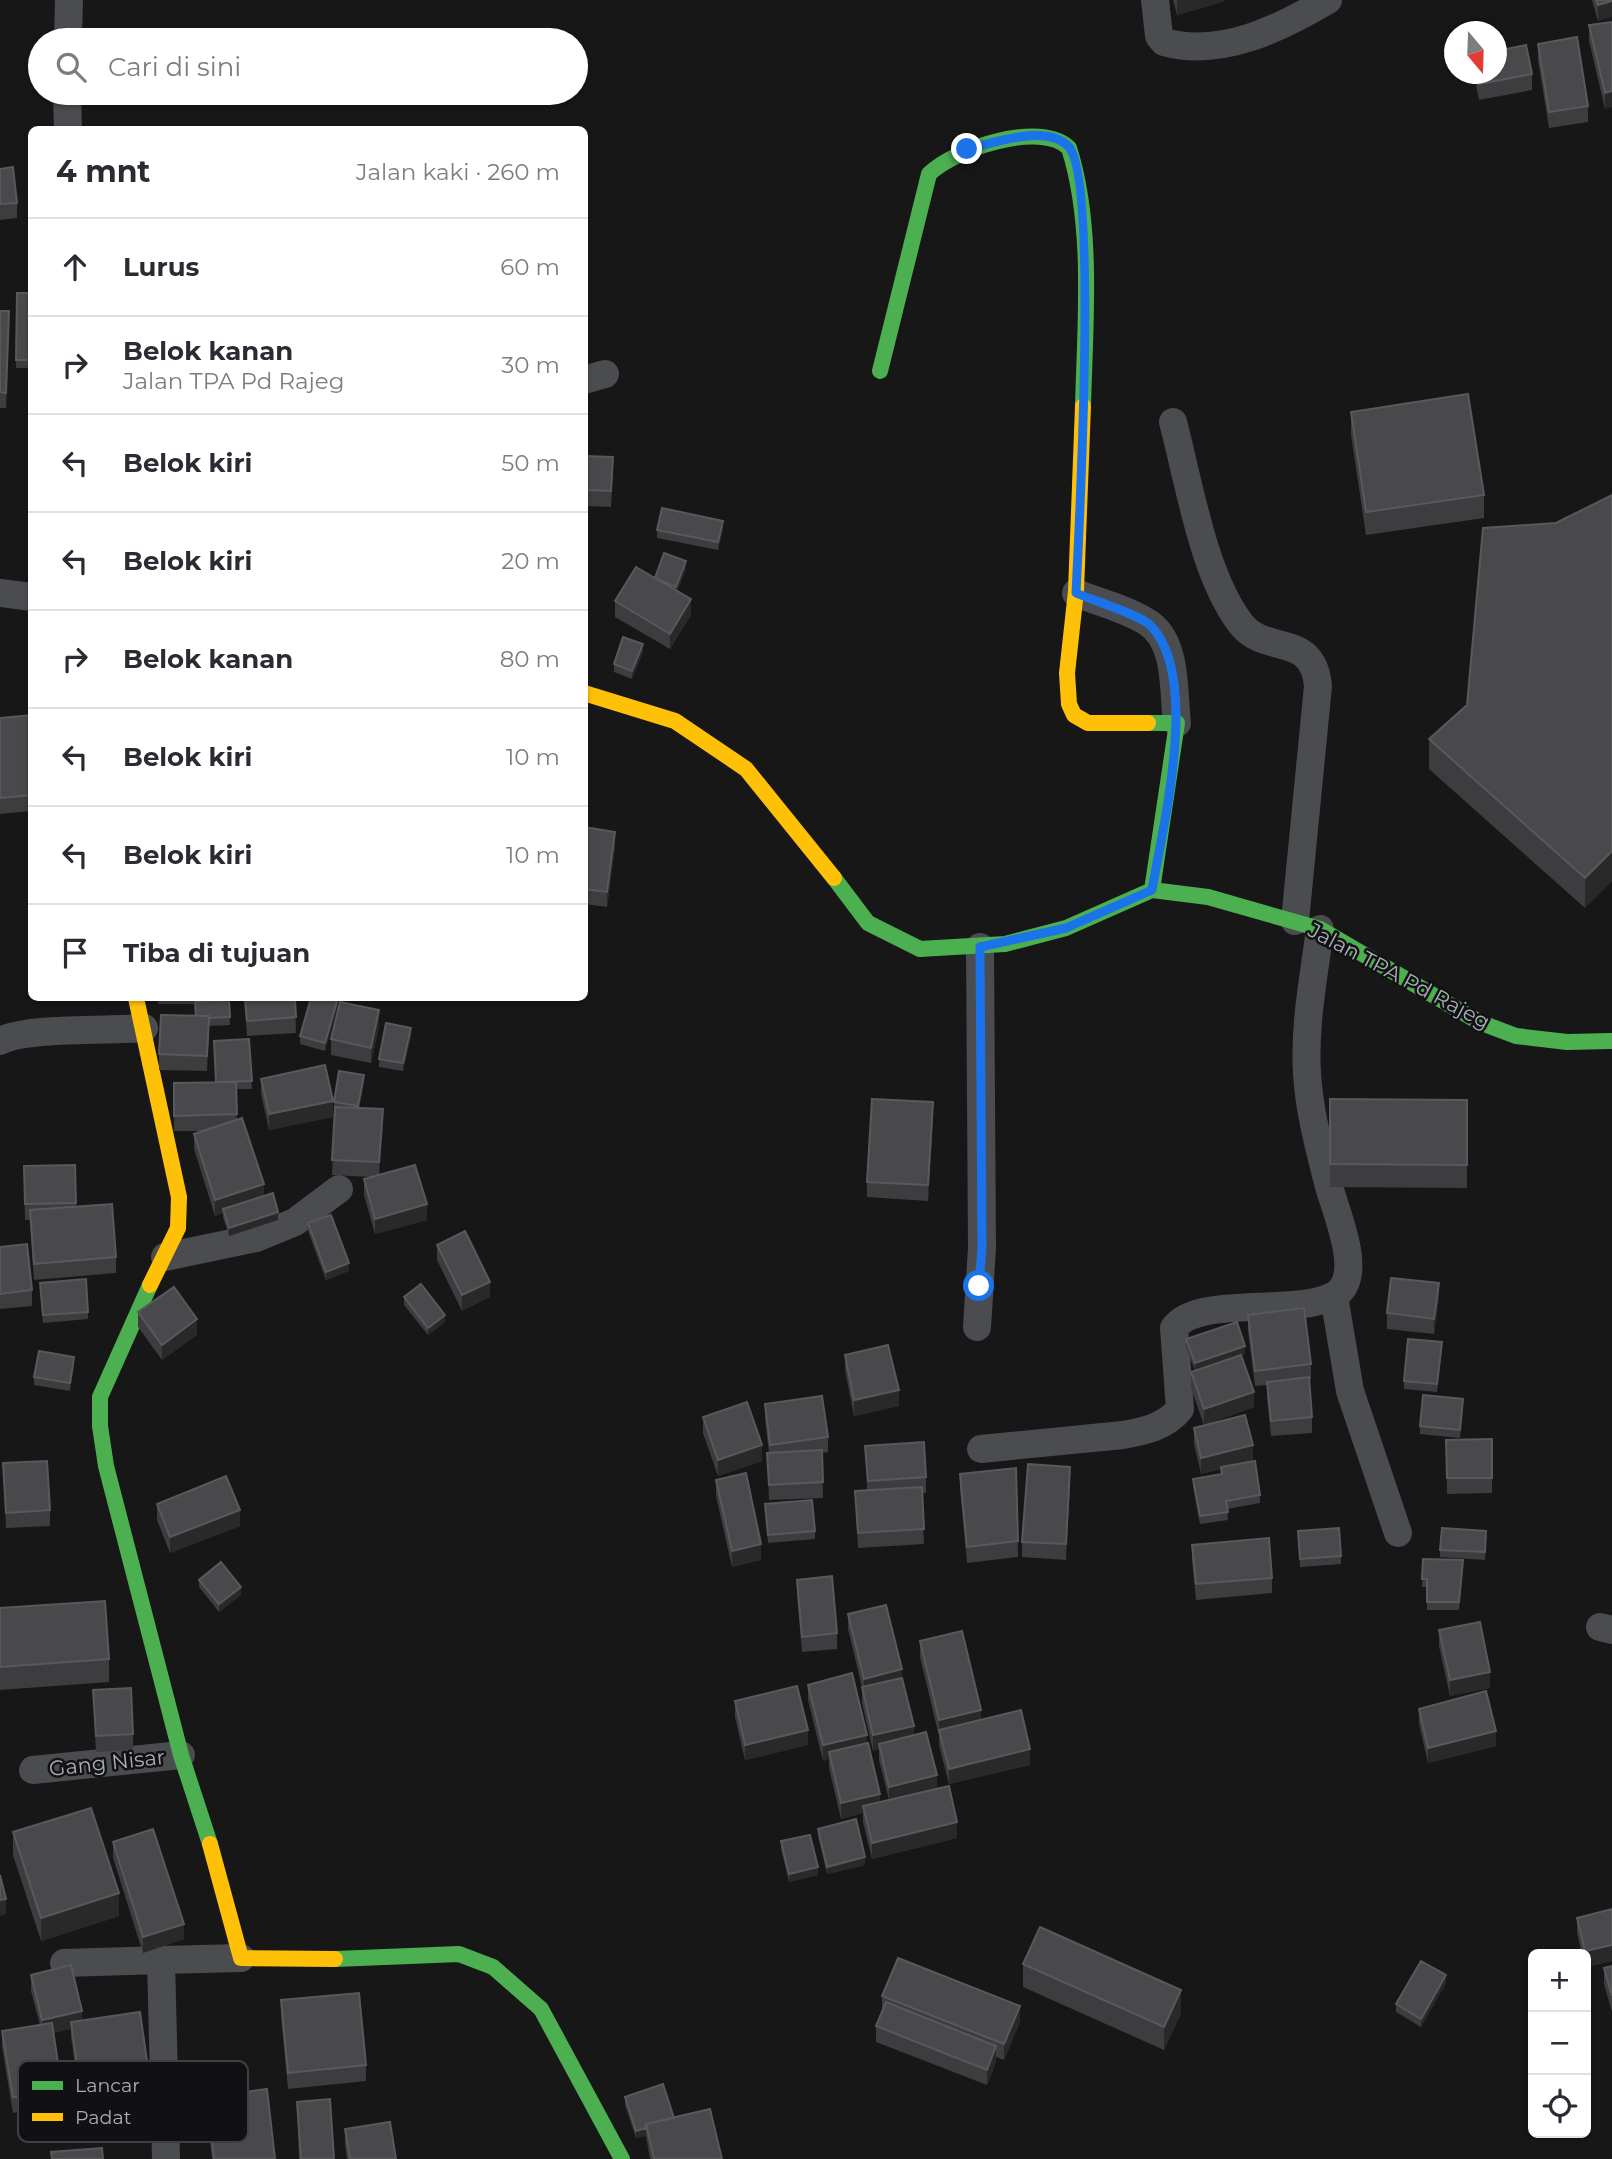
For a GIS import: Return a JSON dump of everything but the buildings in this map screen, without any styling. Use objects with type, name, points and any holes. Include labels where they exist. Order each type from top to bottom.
[{"type":"street","points":[[68,28],[69,0]]},
{"type":"street","points":[[1155,0],[1159,36],[1164,42],[1202,46],[1242,40],[1285,25],[1328,0]]},
{"type":"street","points":[[67,105],[68,126]]},
{"type":"street","points":[[880,371],[929,174],[937,164],[967,149],[1040,135],[1058,139],[1070,148],[1078,165],[1083,249],[1084,423],[1076,593],[1066,695],[1074,715],[1088,723],[1177,723]]},
{"type":"street","points":[[981,1449],[1122,1435],[1146,1431],[1170,1421],[1181,1409],[1174,1328],[1181,1319],[1198,1313],[1304,1303],[1334,1296],[1347,1281],[1350,1258],[1337,1222],[1319,1145],[1307,1073],[1307,925],[1318,686],[1316,671],[1307,656],[1301,652],[1261,638],[1244,627],[1229,607],[1211,565],[1173,422]]},
{"type":"street","points":[[0,593],[28,596]]},
{"type":"street","points":[[588,694],[675,721],[746,769],[794,826],[868,923],[920,949],[980,947],[1066,928],[1152,890],[1177,723],[1169,655],[1147,622],[1076,593]]},
{"type":"street","name":"Jalan TPA Pd Rajeg","points":[[1152,890],[1208,897],[1307,925],[1491,1027],[1529,1038],[1567,1042],[1612,1041]]},
{"type":"street","points":[[977,1327],[982,1248],[980,947]]},
{"type":"street","points":[[137,1001],[179,1197],[178,1227],[109,1374],[100,1397],[100,1426],[106,1466],[181,1755],[206,1829],[241,1958]]},
{"type":"street","points":[[0,1041],[14,1035],[39,1032],[144,1028]]},
{"type":"street","points":[[165,1256],[256,1238],[295,1222],[339,1189]]},
{"type":"street","points":[[1334,1296],[1350,1391],[1398,1533]]},
{"type":"street","name":"Gang Nisar","points":[[33,1770],[181,1755]]},
{"type":"street","points":[[64,1963],[241,1958],[293,1961],[459,1954],[493,1967],[541,2009],[622,2159]]},
{"type":"street","points":[[161,1960],[164,2061]]},
{"type":"traffic: fast","points":[[880,371],[929,174],[957,155],[977,147],[1019,137],[1039,137],[1056,140],[1069,148],[1077,178],[1086,276],[1083,406]]},
{"type":"traffic: fast","points":[[1148,723],[1177,723],[1152,890]]},
{"type":"traffic: fast","points":[[834,878],[868,923],[920,949],[1005,944],[1066,928],[1152,890],[1208,897],[1320,929],[1479,1022],[1516,1036],[1567,1042],[1612,1041]]},
{"type":"traffic: fast","points":[[150,1285],[100,1397],[100,1426],[106,1466],[181,1755],[210,1844]]},
{"type":"traffic: fast","points":[[335,1959],[459,1954],[493,1967],[541,2009],[622,2159]]},
{"type":"traffic: slow","points":[[1083,406],[1076,591],[1067,673],[1069,704],[1074,715],[1088,723],[1148,723]]},
{"type":"traffic: slow","points":[[588,694],[675,721],[746,769],[834,878]]},
{"type":"traffic: slow","points":[[137,1001],[179,1197],[178,1228],[150,1285]]},
{"type":"traffic: slow","points":[[210,1844],[241,1958],[335,1959]]},
{"type":"route","points":[[967,149],[1040,135],[1058,139],[1070,148],[1078,165],[1083,249],[1084,423],[1076,593],[1147,622],[1158,635],[1169,655],[1177,723],[1152,890],[1066,928],[1005,944],[980,947],[982,1248],[979,1286]]}]
